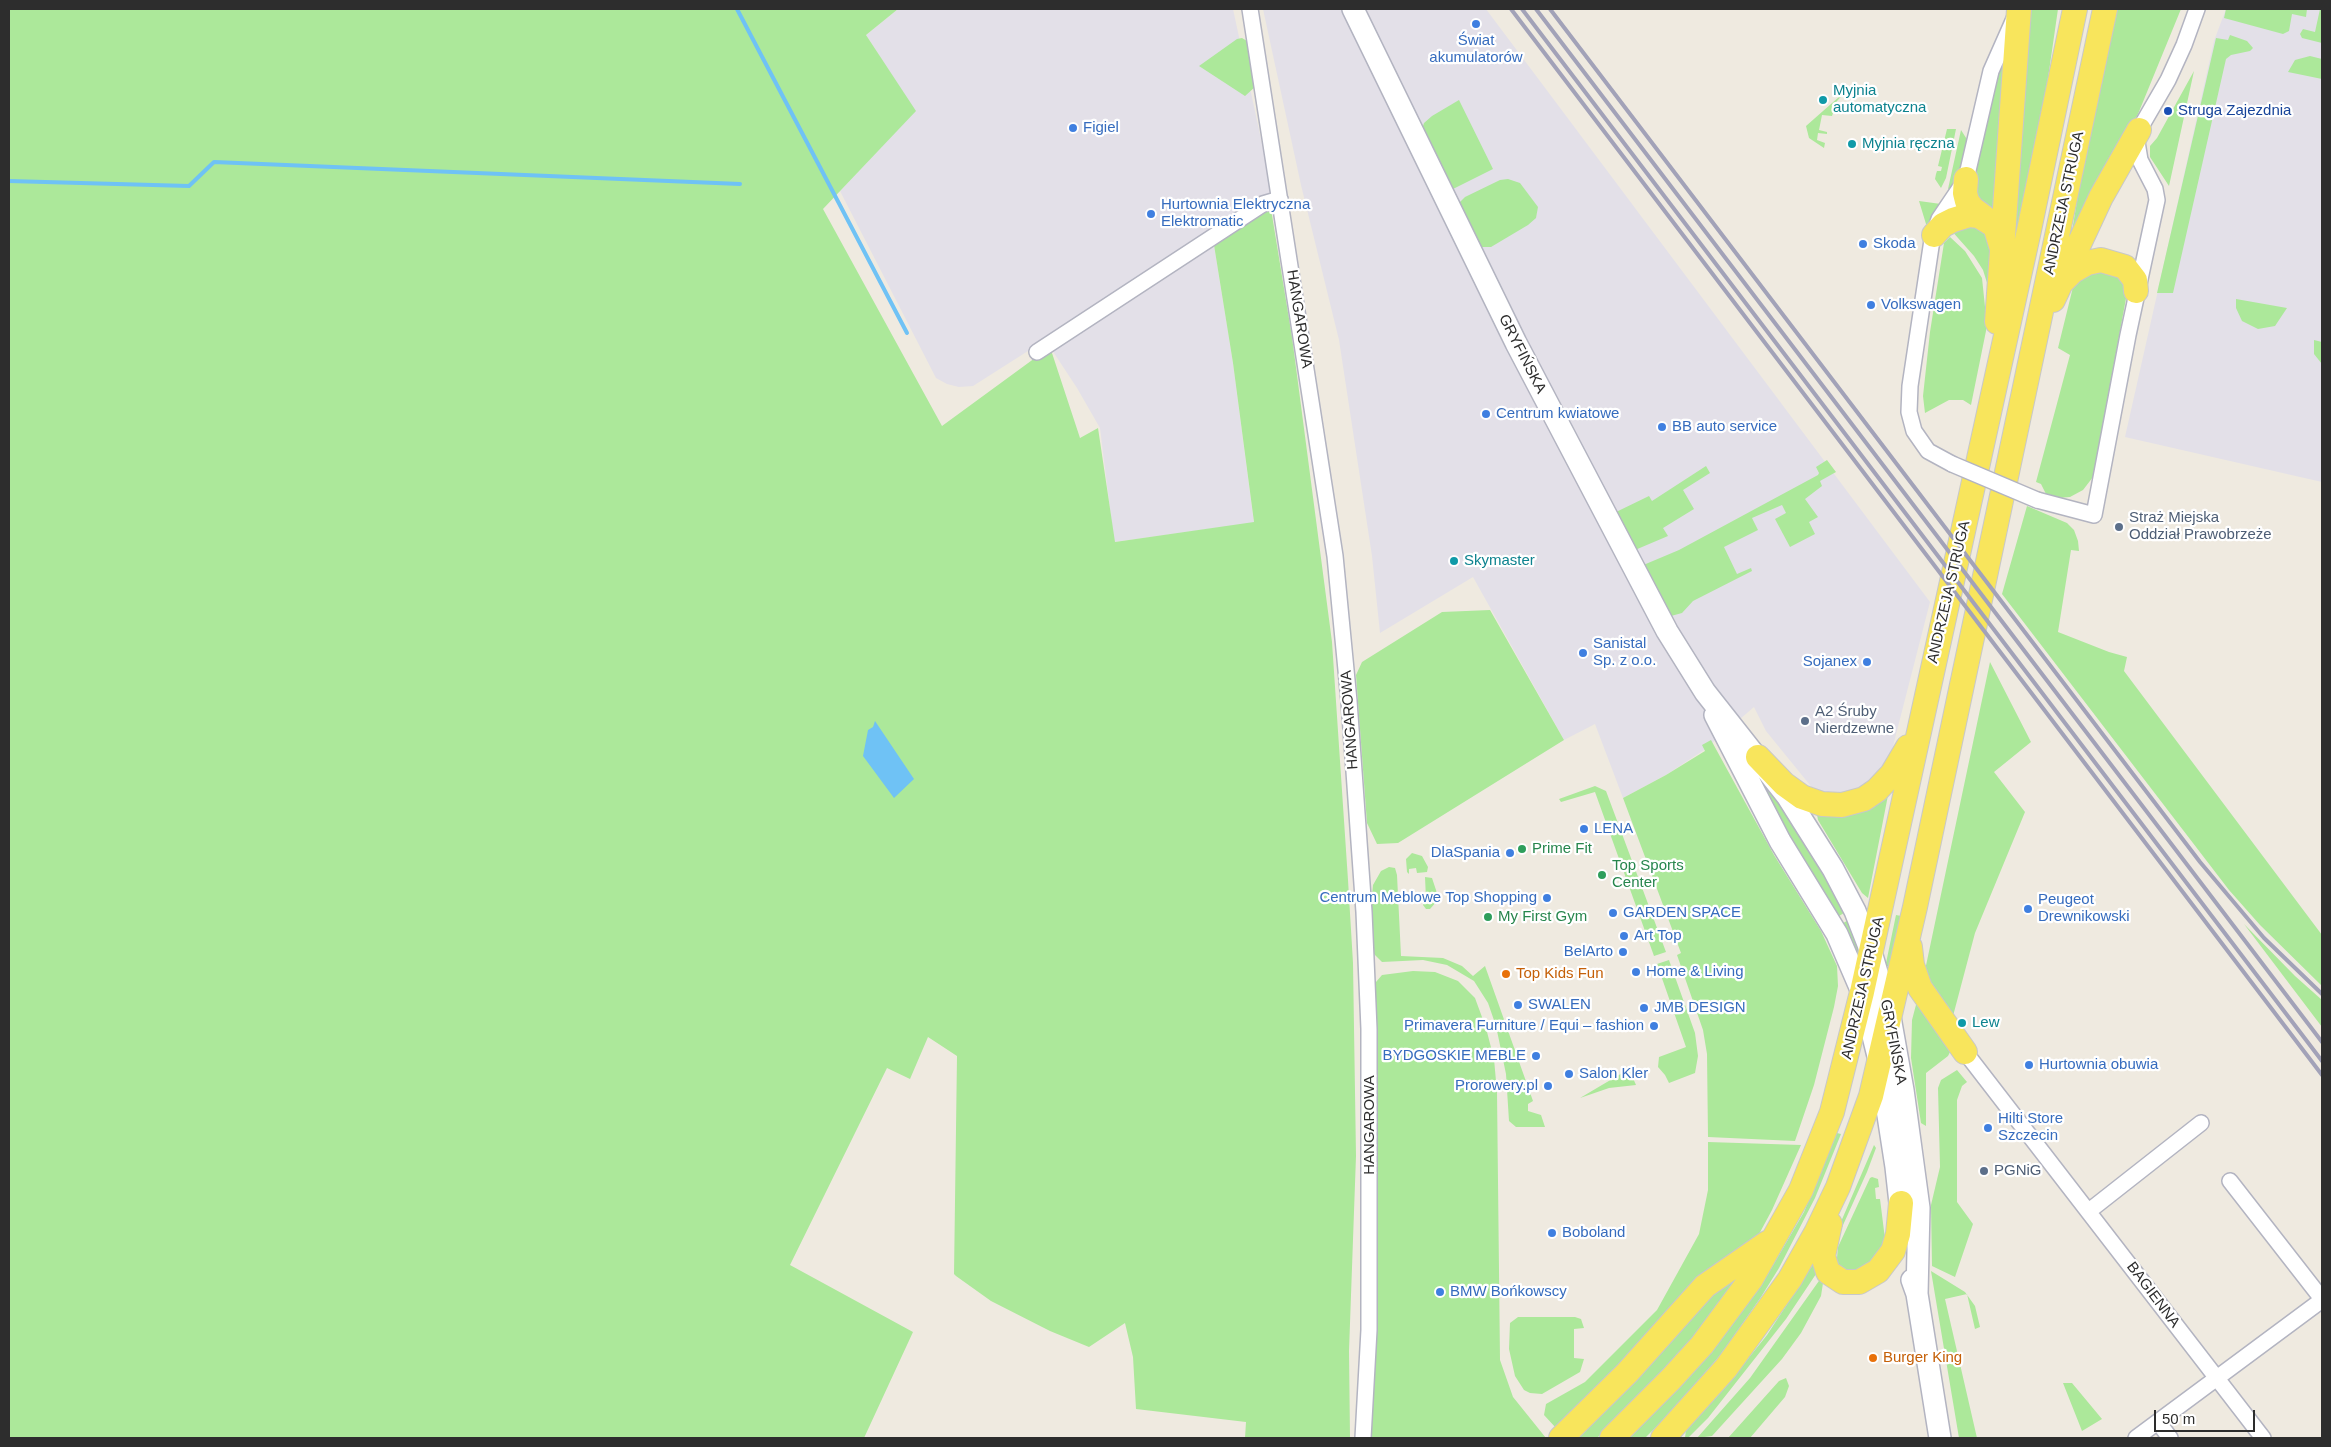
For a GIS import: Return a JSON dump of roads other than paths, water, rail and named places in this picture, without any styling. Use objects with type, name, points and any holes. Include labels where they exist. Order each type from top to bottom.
[{"type":"main road","points":[[1995,384],[2018,9]]},
{"type":"main road","name":"ANDRZEJA STRUGA","points":[[1612,1438],[1702,1345],[1751,1279],[1782,1228],[1813,1164],[1832,1112],[1871,952],[2075,9]]},
{"type":"main road","name":"ANDRZEJA STRUGA","points":[[1663,1438],[1726,1368],[1773,1305],[1816,1233],[1855,1146],[1880,1064],[1911,926],[2105,9]]},
{"type":"main road","points":[[2033,344],[2101,197],[2139,130]]},
{"type":"main road","points":[[1966,178],[1965,193],[1967,201],[1998,232],[2002,256]]},
{"type":"main road","points":[[1934,235],[1943,225],[1953,220],[1969,215],[1984,217]]},
{"type":"main road","points":[[2059,285],[2073,271],[2087,263],[2101,260],[2126,268],[2135,280],[2136,292]]},
{"type":"main road","points":[[1758,757],[1784,784],[1808,800],[1826,805],[1850,803],[1871,795],[1883,785],[1906,750],[1920,720]]},
{"type":"main road","points":[[1911,926],[1910,952],[1918,985],[1965,1052]]},
{"type":"main road","points":[[1855,1146],[1824,1244],[1824,1262],[1830,1275],[1844,1282],[1855,1283],[1870,1277],[1882,1268],[1896,1246],[1900,1203]]},
{"type":"main road","points":[[1561,1438],[1627,1374],[1705,1286],[1763,1248],[1782,1228]]},
{"type":"street","name":"HANGAROWA","points":[[1250,9],[1339,594],[1364,912],[1368,1029],[1370,1207],[1369,1330],[1362,1438]]},
{"type":"street","name":"GRYFIŃSKA","points":[[1353,9],[1516,343],[1660,618],[1705,692],[1787,796],[1833,869],[1855,911],[1871,952],[1890,1017],[1917,1187],[1919,1247],[1917,1294]]},
{"type":"street","points":[[2018,9],[1991,71],[1966,178],[1939,219],[1934,235],[1910,386],[1909,412],[1914,430],[1923,445],[1934,455],[2037,500],[2094,515],[2136,292],[2156,200],[2155,189],[2137,152],[2139,130],[2171,72],[2197,9]]},
{"type":"street","points":[[1037,352],[1263,204],[1280,198]]},
{"type":"street","name":"GRYFIŃSKA","points":[[1705,692],[1721,731],[1762,809],[1841,941],[1862,992],[1880,1064],[1900,1203],[1905,1260],[1917,1294],[1940,1438]]},
{"type":"street","name":"BAGIENNA","points":[[1965,1052],[2263,1438]]},
{"type":"street","points":[[2089,1211],[2201,1123]]},
{"type":"street","points":[[2136,1438],[2322,1300],[2230,1181]]},
{"type":"street","points":[[2158,1422],[2170,1438]]},
{"type":"water","points":[[875,721],[914,779],[894,798],[863,756],[868,730],[873,727]]},
{"type":"waterway","points":[[737,9],[907,333]]},
{"type":"waterway","points":[[9,181],[189,186],[214,162],[740,184]]},
{"type":"railway","points":[[1511,9],[2322,1075]]},
{"type":"railway","points":[[1522,9],[2322,1061]]},
{"type":"railway","points":[[1536,9],[2322,1042]]},
{"type":"railway","points":[[1550,9],[2200,862],[2264,938],[2322,994]]},
{"type":"place","name":"Świat akumulatorów","points":[[1476,24]]},
{"type":"place","name":"Myjnia automatyczna","points":[[1823,100]]},
{"type":"place","name":"Struga Zajezdnia","points":[[2168,111]]},
{"type":"place","name":"Figiel","points":[[1073,128]]},
{"type":"place","name":"Myjnia ręczna","points":[[1852,144]]},
{"type":"place","name":"Hurtownia Elektryczna Elektromatic","points":[[1151,214]]},
{"type":"place","name":"Skoda","points":[[1863,244]]},
{"type":"place","name":"Volkswagen","points":[[1871,305]]},
{"type":"place","name":"Centrum kwiatowe","points":[[1486,414]]},
{"type":"place","name":"BB auto service","points":[[1662,427]]},
{"type":"place","name":"Straż Miejska Oddział Prawobrzeże","points":[[2119,527]]},
{"type":"place","name":"Skymaster","points":[[1454,561]]},
{"type":"place","name":"Sanistal Sp. z o.o.","points":[[1583,653]]},
{"type":"place","name":"Sojanex","points":[[1867,662]]},
{"type":"place","name":"A2 Śruby Nierdzewne","points":[[1805,721]]},
{"type":"place","name":"LENA","points":[[1584,829]]},
{"type":"place","name":"Prime Fit","points":[[1522,849]]},
{"type":"place","name":"DlaSpania","points":[[1510,853]]},
{"type":"place","name":"Top Sports Center","points":[[1602,875]]},
{"type":"place","name":"Centrum Meblowe Top Shopping","points":[[1547,898]]},
{"type":"place","name":"Peugeot Drewnikowski","points":[[2028,909]]},
{"type":"place","name":"GARDEN SPACE","points":[[1613,913]]},
{"type":"place","name":"My First Gym","points":[[1488,917]]},
{"type":"place","name":"Art Top","points":[[1624,936]]},
{"type":"place","name":"BelArto","points":[[1623,952]]},
{"type":"place","name":"Home & Living","points":[[1636,972]]},
{"type":"place","name":"Top Kids Fun","points":[[1506,974]]},
{"type":"place","name":"SWALEN","points":[[1518,1005]]},
{"type":"place","name":"JMB DESIGN","points":[[1644,1008]]},
{"type":"place","name":"Lew","points":[[1962,1023]]},
{"type":"place","name":"Primavera Furniture / Equi – fashion","points":[[1654,1026]]},
{"type":"place","name":"BYDGOSKIE MEBLE","points":[[1536,1056]]},
{"type":"place","name":"Hurtownia obuwia","points":[[2029,1065]]},
{"type":"place","name":"Salon Kler","points":[[1569,1074]]},
{"type":"place","name":"Prorowery.pl","points":[[1548,1086]]},
{"type":"place","name":"Hilti Store Szczecin","points":[[1988,1128]]},
{"type":"place","name":"PGNiG","points":[[1984,1171]]},
{"type":"place","name":"Boboland","points":[[1552,1233]]},
{"type":"place","name":"BMW Bońkowscy","points":[[1440,1292]]},
{"type":"place","name":"Burger King","points":[[1873,1358]]}]
